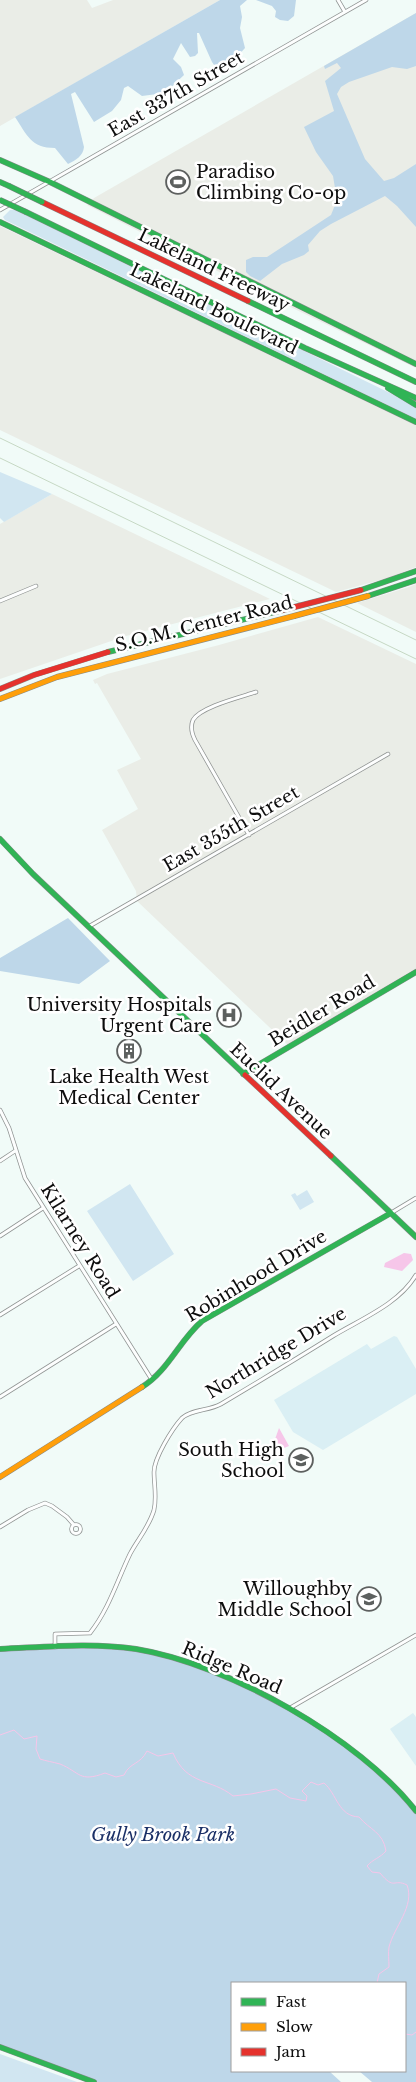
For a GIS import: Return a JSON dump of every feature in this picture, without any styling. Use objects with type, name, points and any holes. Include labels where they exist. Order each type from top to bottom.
[{"type":"main road","points":[[0,160],[50,182],[416,364]]},
{"type":"main road","name":"Lakeland Freeway","points":[[0,182],[416,382]]},
{"type":"main road","name":"Lakeland Freeway","points":[[0,200],[305,348],[416,398]]},
{"type":"main road","name":"Lakeland Boulevard","points":[[0,222],[416,422]]},
{"type":"main road","points":[[376,379],[416,405]]},
{"type":"main road","name":"S.O.M. Center Road","points":[[0,690],[52,669],[122,648],[361,590],[416,571]]},
{"type":"main road","name":"S.O.M. Center Road","points":[[0,699],[57,677],[294,616],[368,596],[416,580]]},
{"type":"main road","name":"Euclid Avenue","points":[[0,839],[88,927],[416,1238]]},
{"type":"main road","name":"Beidler Road","points":[[243,1074],[415,975]]},
{"type":"main road","name":"Robinhood Drive","points":[[0,1477],[152,1380],[167,1365],[181,1341],[202,1321],[391,1213]]},
{"type":"main road","name":"Ridge Road","points":[[0,1649],[117,1647],[165,1655],[220,1674],[290,1708],[364,1758],[409,1801],[416,1811]]},
{"type":"main road","points":[[0,2048],[94,2082]]},
{"type":"street","points":[[338,0],[345,12]]},
{"type":"street","name":"East 337th Street","points":[[0,210],[366,0]]},
{"type":"street","points":[[0,601],[36,586]]},
{"type":"street","points":[[249,834],[195,740],[192,726],[198,715],[203,711],[256,692]]},
{"type":"street","name":"East 355th Street","points":[[88,927],[388,754]]},
{"type":"street","name":"Kilarney Road","points":[[0,1110],[9,1128],[25,1178],[152,1380]]},
{"type":"street","points":[[0,1160],[15,1151]]},
{"type":"street","name":"Robinhood Drive","points":[[391,1213],[416,1198]]},
{"type":"street","points":[[0,1236],[44,1208]]},
{"type":"street","points":[[0,1315],[79,1266]]},
{"type":"street","name":"Northridge Drive","points":[[55,1647],[54,1634],[90,1633],[104,1613],[124,1567],[154,1511],[156,1493],[154,1471],[156,1461],[182,1418],[190,1413],[207,1410],[221,1404],[386,1304],[404,1292],[416,1275]]},
{"type":"street","points":[[0,1397],[116,1324]]},
{"type":"street","points":[[0,1527],[28,1510],[45,1503],[67,1516],[74,1525]]},
{"type":"street","points":[[290,1708],[416,1635]]},
{"type":"shaded area","points":[[0,0],[87,0],[92,8],[113,0],[220,0],[0,126]]},
{"type":"shaded area","points":[[416,13],[416,368],[241,283],[87,205],[94,198]]},
{"type":"shaded area","points":[[10,210],[16,210],[394,395],[416,408],[416,419],[5,220],[3,217]]},
{"type":"shaded area","points":[[0,226],[416,425],[416,567],[388,578],[336,592],[0,430]]},
{"type":"shaded area","points":[[0,472],[52,494],[4,522],[0,518]]},
{"type":"shaded area","points":[[52,494],[270,599],[126,636],[0,679],[0,524]]},
{"type":"shaded area","points":[[416,584],[416,632],[357,603],[409,587]]},
{"type":"shaded area","points":[[318,617],[416,664],[416,969],[288,1045],[137,901],[136,891],[102,830],[138,809],[117,770],[141,759],[97,683],[95,684],[93,680],[107,674]]},
{"type":"shaded area","points":[[130,1184],[174,1254],[133,1281],[87,1211]]},
{"type":"shaded area","points":[[307,1190],[314,1202],[300,1210],[291,1195],[295,1193],[297,1196]]},
{"type":"shaded area","points":[[404,1253],[411,1254],[413,1260],[402,1271],[384,1267],[385,1263]]},
{"type":"shaded area","points":[[394,1336],[397,1337],[416,1369],[416,1394],[323,1450],[293,1432],[274,1400],[367,1344],[371,1349]]},
{"type":"shaded area","points":[[279,1428],[289,1446],[284,1448],[274,1442]]},
{"type":"shaded area","points":[[413,1713],[416,1717],[416,1766],[390,1729]]},
{"type":"shaded area","points":[[0,2054],[77,2082],[0,2082]]},
{"type":"green space","points":[[220,0],[247,0],[240,6],[242,17],[240,28],[245,48],[233,62],[219,72],[212,62],[199,33],[197,33],[198,53],[190,57],[181,43],[173,59],[181,67],[184,75],[165,93],[142,96],[128,86],[124,88],[121,100],[112,111],[94,122],[75,92],[71,94],[84,147],[81,155],[74,161],[68,164],[55,148],[40,146],[35,143],[15,117]]},
{"type":"green space","points":[[256,0],[296,0],[294,16],[288,21],[280,20],[275,17],[276,11],[272,6]]},
{"type":"green space","points":[[416,13],[416,66],[407,69],[392,67],[349,82],[341,87],[337,94],[365,159],[384,181],[394,178],[416,164],[416,227],[385,196],[320,231],[308,245],[309,251],[304,255],[282,264],[260,281],[250,276],[246,272],[246,260],[253,257],[267,257],[331,215],[337,200],[333,176],[316,152],[304,127],[334,111],[325,81],[341,68],[337,63],[325,69],[324,66]]},
{"type":"green space","points":[[68,918],[110,961],[79,984],[0,971],[0,958]]},
{"type":"green space","name":"Gully Brook Park","points":[[105,1646],[136,1649],[196,1664],[290,1708],[364,1759],[409,1801],[416,1811],[416,2082],[372,2082],[360,2072],[406,2072],[406,1982],[231,1982],[231,2072],[330,2072],[341,2082],[94,2082],[0,2047],[0,1649]]},
{"type":"waterway","points":[[0,1735],[14,1730],[24,1739],[37,1736],[36,1749],[40,1759],[60,1764],[85,1777],[105,1773],[116,1777],[124,1775],[147,1751],[158,1756],[173,1753],[185,1771],[200,1780],[225,1790],[233,1796],[276,1789],[290,1798],[306,1801],[307,1796],[302,1791],[311,1782],[318,1785],[324,1783],[346,1813],[359,1817],[382,1840],[386,1851],[367,1866],[372,1872],[380,1873],[391,1883],[407,1885],[408,1901],[389,1947],[389,1967],[379,1974],[377,1982]]},
{"type":"waterway","points":[[406,2034],[412,2035],[416,2032]]},
{"type":"railway","points":[[0,438],[416,640]]},
{"type":"railway","points":[[0,458],[416,659]]},
{"type":"traffic: fast","points":[[0,160],[50,182],[416,364]]},
{"type":"traffic: fast","points":[[0,182],[9,186]]},
{"type":"traffic: fast","points":[[9,186],[42,202]]},
{"type":"traffic: fast","points":[[0,200],[26,212]]},
{"type":"traffic: fast","points":[[26,212],[305,348],[416,398]]},
{"type":"traffic: fast","points":[[0,222],[416,422]]},
{"type":"traffic: fast","points":[[248,301],[416,382]]},
{"type":"traffic: fast","points":[[388,388],[416,405]]},
{"type":"traffic: fast","points":[[361,590],[416,571]]},
{"type":"traffic: fast","points":[[368,596],[416,580]]},
{"type":"traffic: fast","points":[[108,652],[283,610]]},
{"type":"traffic: fast","points":[[0,839],[33,874],[245,1075]]},
{"type":"traffic: fast","points":[[243,1074],[416,972]]},
{"type":"traffic: fast","points":[[331,1156],[416,1237]]},
{"type":"traffic: fast","points":[[142,1387],[159,1373],[202,1321],[391,1213]]},
{"type":"traffic: fast","points":[[0,1649],[68,1646],[119,1647],[172,1657],[211,1670],[289,1708],[327,1732],[361,1757],[391,1784],[416,1811]]},
{"type":"traffic: fast","points":[[0,2047],[94,2082]]},
{"type":"traffic: slow","points":[[294,616],[368,596]]},
{"type":"traffic: slow","points":[[0,699],[57,677],[294,616]]},
{"type":"traffic: slow","points":[[0,1477],[142,1387]]},
{"type":"traffic: jam","points":[[42,202],[248,301]]},
{"type":"traffic: jam","points":[[283,610],[361,590]]},
{"type":"traffic: jam","points":[[0,689],[34,675],[108,652]]},
{"type":"traffic: jam","points":[[245,1075],[331,1156]]},
{"type":"place","name":"Paradiso Climbing Co-op","points":[[178,182]]},
{"type":"place","name":"University Hospitals Urgent Care","points":[[229,1015]]},
{"type":"place","name":"Lake Health West Medical Center","points":[[129,1051]]},
{"type":"place","name":"South High School","points":[[301,1460]]},
{"type":"place","name":"Willoughby Middle School","points":[[369,1599]]}]
